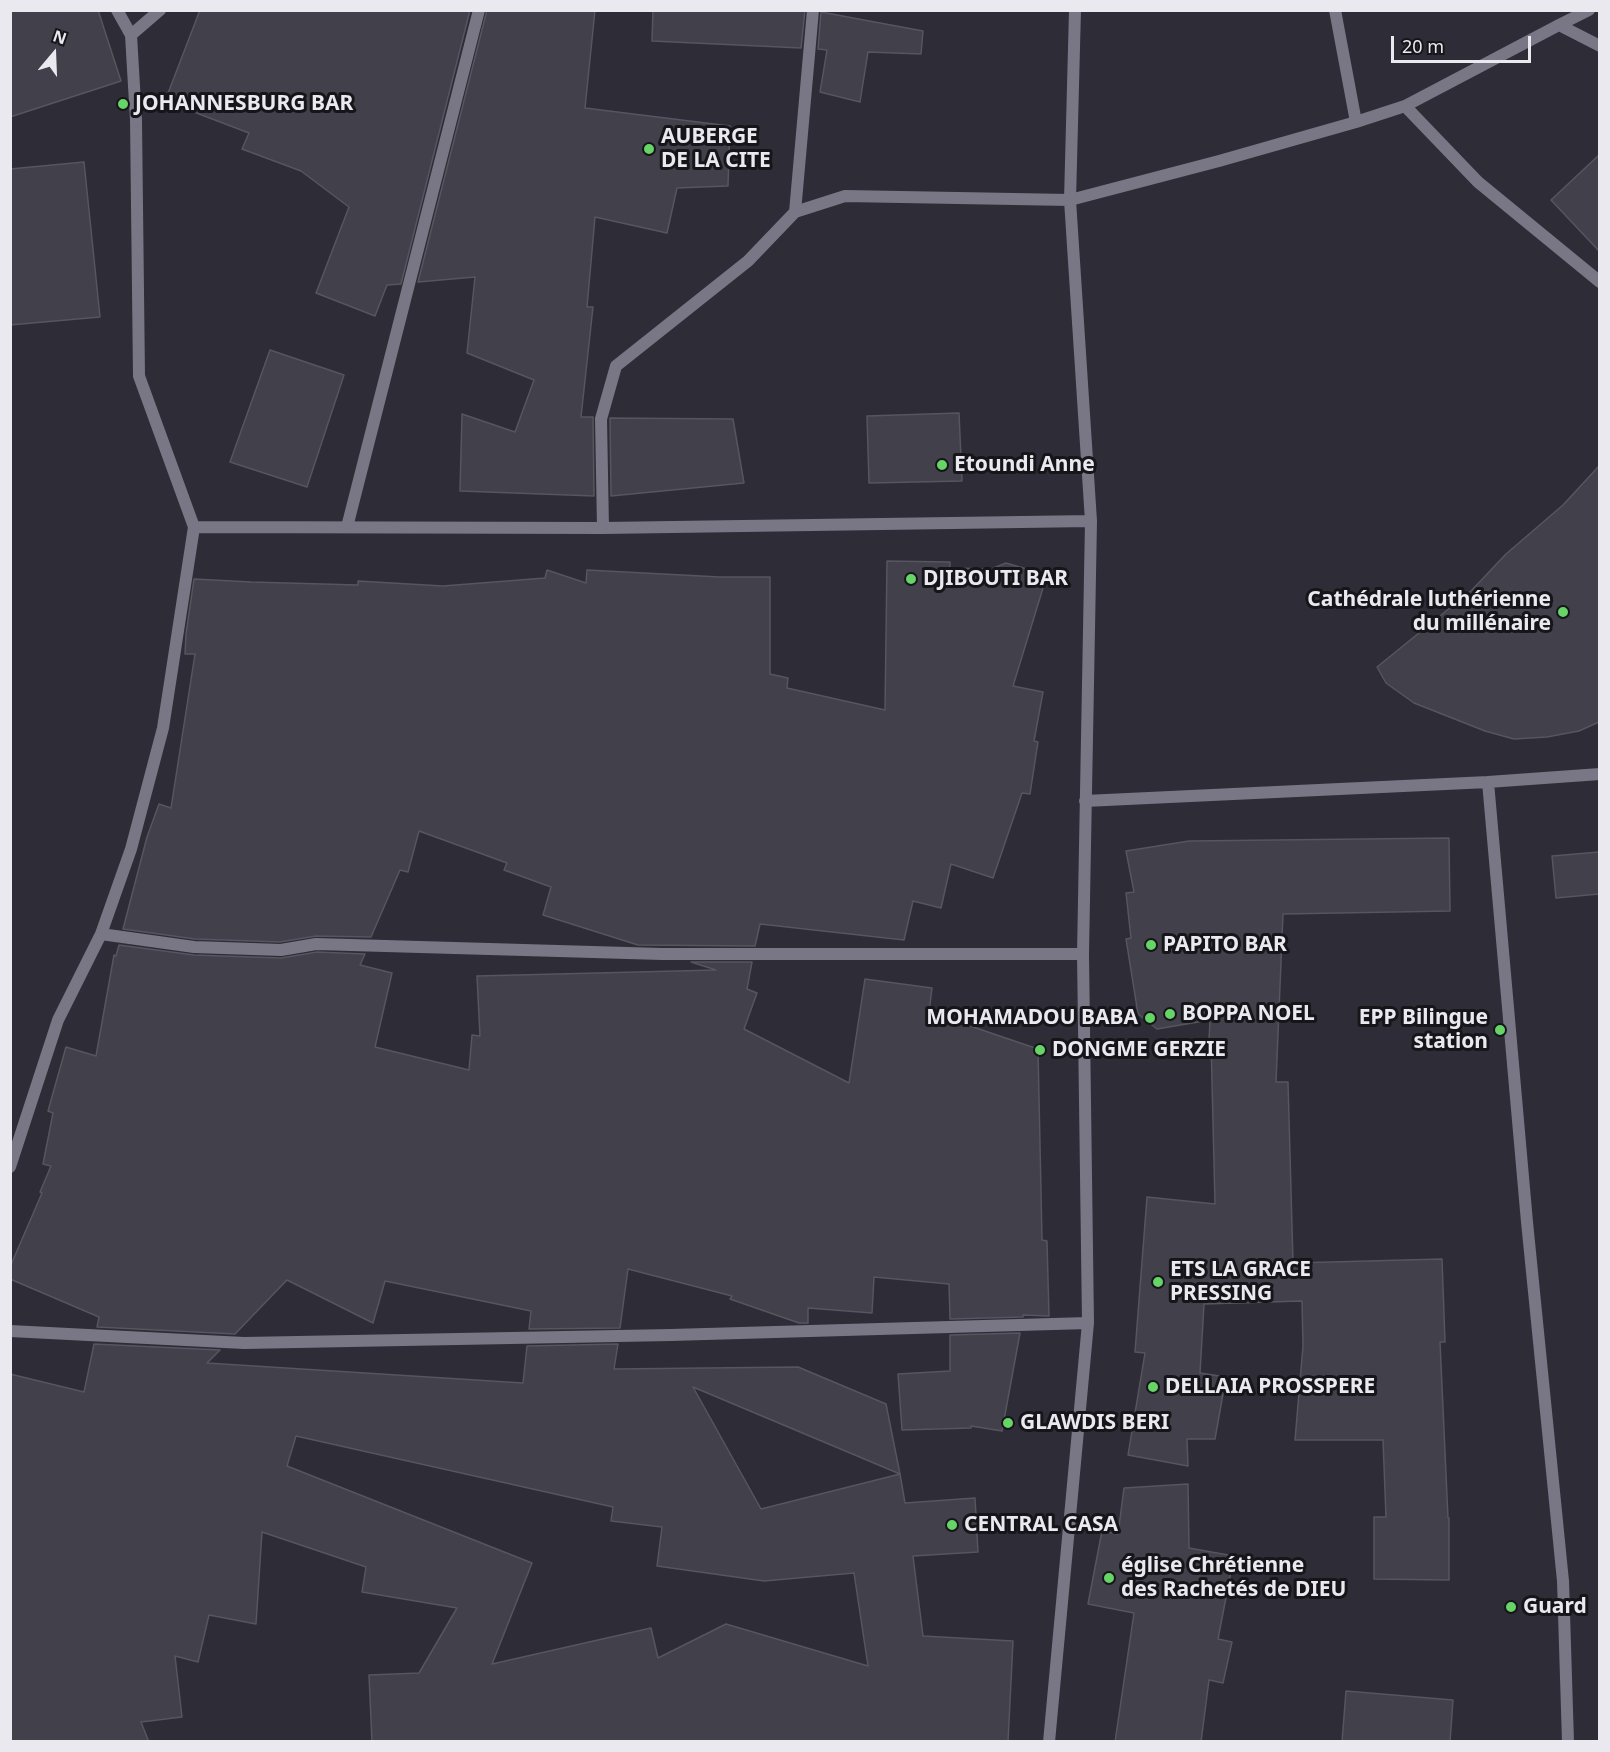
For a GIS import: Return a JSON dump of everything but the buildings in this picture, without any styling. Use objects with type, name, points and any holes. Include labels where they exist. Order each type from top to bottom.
[{"type":"street","points":[[10,1167],[58,1020],[101,934],[131,849],[163,728],[194,527],[139,376],[136,120],[131,35],[117,10]]},
{"type":"street","points":[[131,35],[160,10]]},
{"type":"street","points":[[346,527],[479,10]]},
{"type":"street","points":[[795,212],[813,10]]},
{"type":"street","points":[[1049,1742],[1088,1323],[1083,954],[1091,521],[1070,200],[1075,10]]},
{"type":"street","points":[[1335,10],[1356,122]]},
{"type":"street","points":[[603,528],[601,419],[616,366],[748,261],[795,212],[845,196],[1070,200],[1219,161],[1405,106],[1589,10]]},
{"type":"street","points":[[1559,24],[1599,46]]},
{"type":"street","points":[[1405,106],[1478,182],[1599,282]]},
{"type":"street","points":[[194,527],[603,528],[1091,521]]},
{"type":"street","points":[[1085,801],[1488,782],[1599,774]]},
{"type":"street","points":[[1488,782],[1527,1222],[1563,1581],[1568,1742]]},
{"type":"street","points":[[101,934],[194,947],[281,950],[316,944],[662,954],[1083,954]]},
{"type":"street","points":[[10,1331],[244,1343],[671,1335],[1088,1323]]},
{"type":"place","name":"JOHANNESBURG BAR","points":[[123,104]]},
{"type":"place","name":"AUBERGE DE LA CITE","points":[[649,149]]},
{"type":"place","name":"Etoundi Anne","points":[[942,465]]},
{"type":"place","name":"DJIBOUTI BAR","points":[[911,579]]},
{"type":"place","name":"Cathédrale luthérienne du millénaire","points":[[1563,612]]},
{"type":"place","name":"PAPITO BAR","points":[[1151,945]]},
{"type":"place","name":"BOPPA NOEL","points":[[1170,1014]]},
{"type":"place","name":"MOHAMADOU BABA","points":[[1150,1018]]},
{"type":"place","name":"EPP Bilingue station","points":[[1500,1030]]},
{"type":"place","name":"DONGME GERZIE","points":[[1040,1050]]},
{"type":"place","name":"ETS LA GRACE PRESSING","points":[[1158,1282]]},
{"type":"place","name":"DELLAIA PROSSPERE","points":[[1153,1387]]},
{"type":"place","name":"GLAWDIS BERI","points":[[1008,1423]]},
{"type":"place","name":"CENTRAL CASA","points":[[952,1525]]},
{"type":"place","name":"église Chrétienne des Rachetés de DIEU","points":[[1109,1578]]},
{"type":"place","name":"Guard","points":[[1511,1607]]}]
